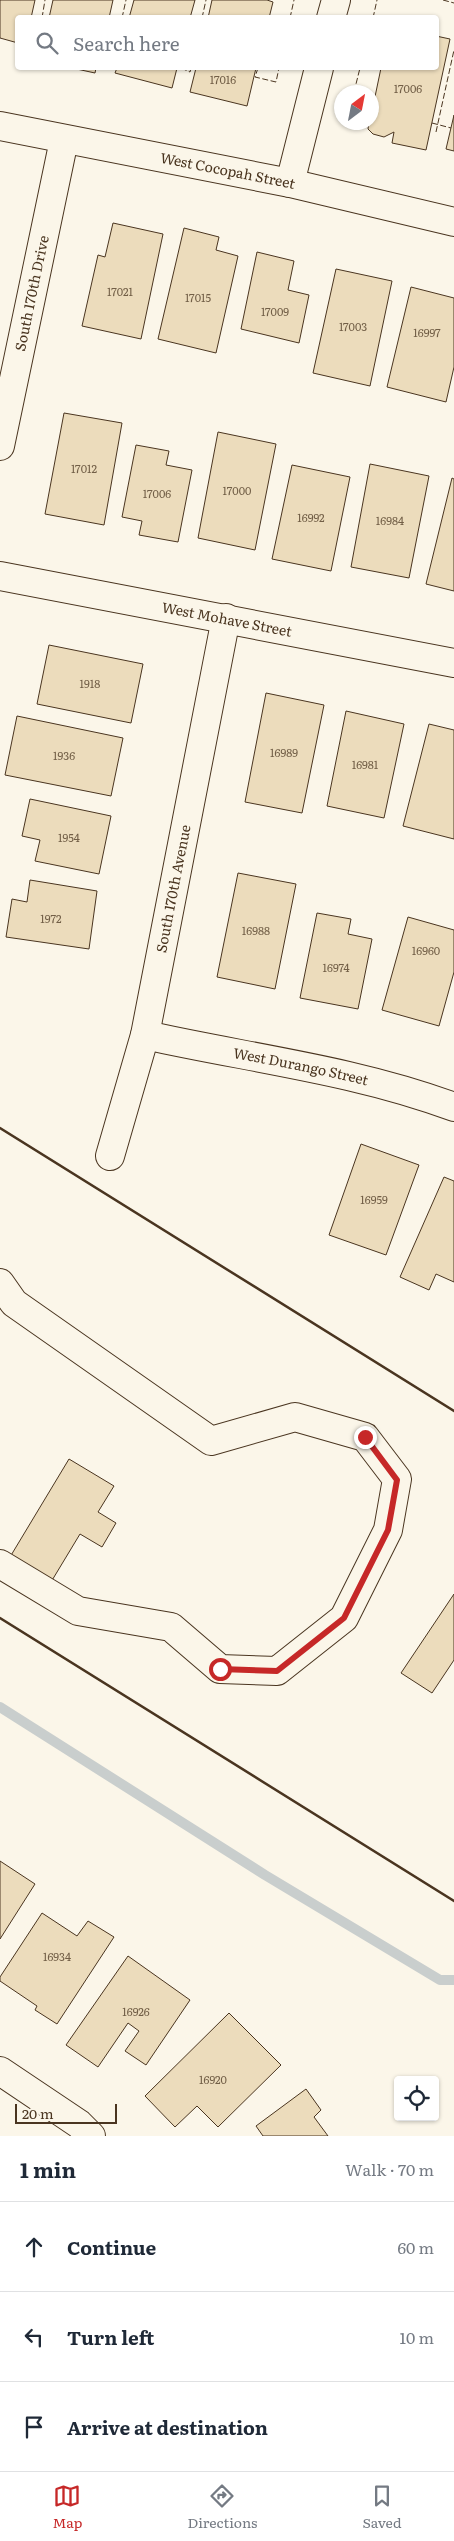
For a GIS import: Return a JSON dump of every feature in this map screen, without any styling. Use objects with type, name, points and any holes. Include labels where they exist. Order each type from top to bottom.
[{"type":"street","points":[[332,15],[336,0]]},
{"type":"street","points":[[290,183],[318,70]]},
{"type":"street","name":"West Cocopah Street","points":[[0,126],[290,183],[454,222]]},
{"type":"street","name":"South 170th Drive","points":[[0,446],[64,140]]},
{"type":"street","name":"West Mohave Street","points":[[0,576],[454,663]]},
{"type":"street","name":"South 170th Avenue","points":[[110,1156],[145,1035],[226,618]]},
{"type":"street","name":"West Durango Street","points":[[145,1035],[354,1077],[426,1097],[454,1107]]},
{"type":"street","points":[[0,1283],[14,1303],[211,1441],[295,1417],[365,1437],[397,1480],[388,1530],[344,1618],[277,1671],[220,1669],[172,1627],[78,1611],[0,1564]]},
{"type":"street","points":[[0,2071],[79,2124],[90,2136]]},
{"type":"building","points":[[0,0],[35,0],[32,15],[15,15],[15,42],[0,38]]},
{"type":"building","points":[[53,0],[113,0],[110,15],[50,15]]},
{"type":"building","points":[[134,0],[195,0],[191,15],[130,15]]},
{"type":"building","points":[[212,0],[267,0],[273,2],[270,15],[209,15]]},
{"type":"building","points":[[439,37],[450,39],[426,150],[392,143],[394,132],[384,137],[373,134],[369,130],[379,130],[379,85],[377,85],[381,70],[439,70]]},
{"type":"building","points":[[81,70],[96,70],[95,73]]},
{"type":"building","points":[[116,70],[176,70],[172,88],[115,73]]},
{"type":"building","points":[[196,70],[256,70],[247,106],[190,92]]},
{"type":"building","points":[[454,115],[454,151],[446,149]]},
{"type":"building","points":[[113,223],[163,234],[141,339],[82,326],[98,255],[105,257]]},
{"type":"building","points":[[184,228],[219,237],[216,250],[238,256],[216,353],[158,339]]},
{"type":"building","points":[[257,252],[294,261],[288,290],[309,295],[299,343],[241,329]]},
{"type":"building","points":[[336,269],[392,281],[370,386],[313,373]]},
{"type":"building","points":[[411,287],[454,298],[454,367],[446,402],[387,387]]},
{"type":"building","points":[[64,413],[122,423],[104,525],[45,514]]},
{"type":"building","points":[[218,432],[276,444],[255,550],[198,538]]},
{"type":"building","points":[[136,445],[169,451],[166,465],[192,470],[178,542],[139,535],[142,521],[122,517]]},
{"type":"building","points":[[370,464],[429,476],[409,578],[351,567]]},
{"type":"building","points":[[292,465],[350,477],[331,571],[272,559]]},
{"type":"building","points":[[452,478],[454,479],[454,591],[426,584]]},
{"type":"building","points":[[49,645],[143,664],[131,723],[37,704]]},
{"type":"building","points":[[266,693],[324,705],[302,813],[245,802]]},
{"type":"building","points":[[346,711],[404,724],[384,818],[327,806]]},
{"type":"building","points":[[17,716],[123,738],[111,796],[5,775]]},
{"type":"building","points":[[429,724],[454,730],[454,839],[403,826]]},
{"type":"building","points":[[30,799],[111,816],[99,874],[35,861],[40,840],[22,836]]},
{"type":"building","points":[[238,873],[296,884],[275,989],[217,977]]},
{"type":"building","points":[[30,880],[97,891],[89,949],[6,937],[12,899],[27,902]]},
{"type":"building","points":[[317,913],[351,919],[348,934],[372,939],[358,1009],[300,998]]},
{"type":"building","points":[[408,917],[454,930],[454,972],[439,1026],[382,1010]]},
{"type":"building","points":[[361,1144],[419,1165],[386,1255],[329,1235]]},
{"type":"building","points":[[444,1177],[454,1181],[454,1282],[436,1274],[429,1290],[400,1277]]},
{"type":"building","points":[[69,1459],[114,1486],[98,1512],[116,1523],[102,1547],[80,1534],[48,1587],[7,1562]]},
{"type":"building","points":[[454,1594],[454,1660],[432,1693],[401,1673]]},
{"type":"building","points":[[0,1861],[35,1884],[0,1939]]},
{"type":"building","points":[[42,1913],[77,1936],[88,1921],[114,1937],[57,2024],[35,2010],[37,2006],[0,1981],[0,1977]]},
{"type":"building","points":[[128,1956],[190,2000],[146,2065],[125,2051],[139,2031],[128,2023],[98,2067],[66,2045]]},
{"type":"building","points":[[229,2013],[281,2065],[218,2127],[197,2106],[175,2127],[145,2096]]},
{"type":"building","points":[[306,2089],[321,2110],[314,2117],[328,2136],[263,2136],[256,2126]]},
{"type":"waterway","points":[[0,1707],[265,1875],[440,1980],[454,1980]]},
{"type":"fence","points":[[42,15],[45,0]]},
{"type":"fence","points":[[123,15],[126,0]]},
{"type":"fence","points":[[203,15],[206,0]]},
{"type":"fence","points":[[291,15],[294,0]]},
{"type":"fence","points":[[374,15],[377,0]]},
{"type":"fence","points":[[443,0],[454,3]]},
{"type":"fence","points":[[436,132],[454,50]]},
{"type":"fence","points":[[186,70],[190,72],[190,70]]},
{"type":"fence","points":[[257,70],[255,77],[276,82],[279,70]]},
{"type":"fence","points":[[356,85],[360,70]]},
{"type":"fence","points":[[432,123],[451,128]]},
{"type":"wall","points":[[0,1128],[454,1411]]},
{"type":"wall","points":[[0,1618],[454,1901]]},
{"type":"route","points":[[220,1669],[277,1671],[344,1618],[388,1530],[397,1480],[365,1437]]}]
